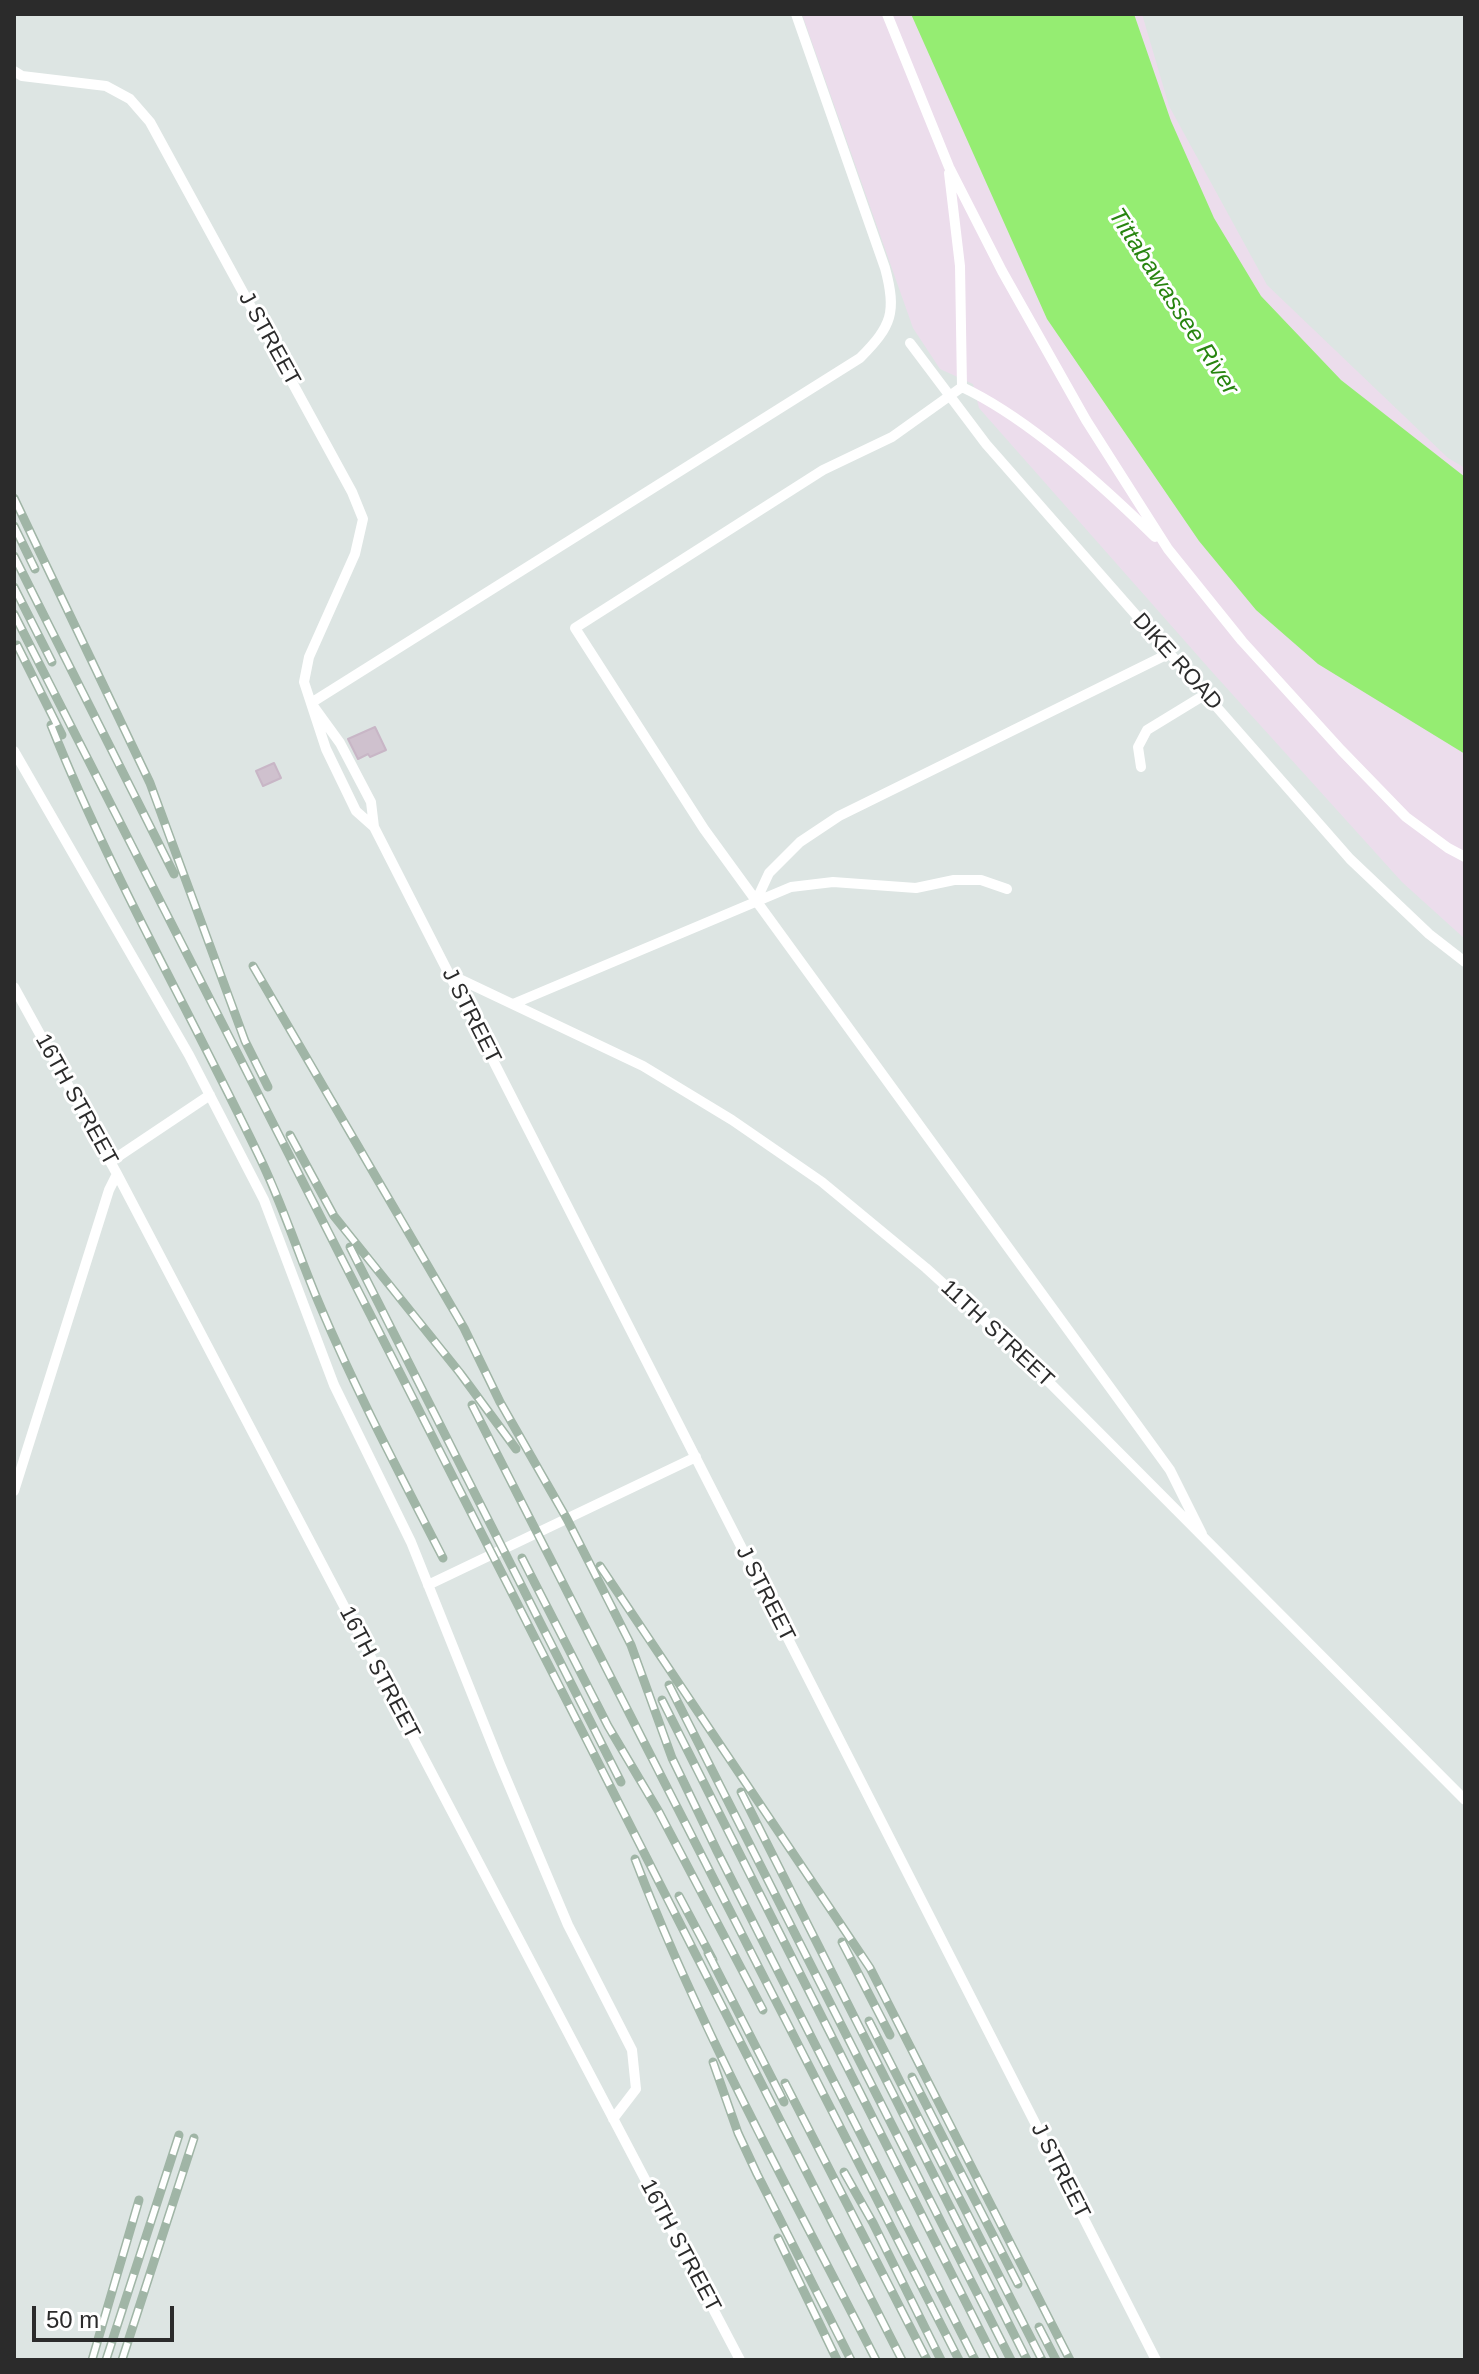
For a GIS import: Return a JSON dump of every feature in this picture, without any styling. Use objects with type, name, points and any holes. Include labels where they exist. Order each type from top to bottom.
[{"type":"lane","points":[[311,703],[860,358],[877,340],[890,320],[892,295],[796,14]]},
{"type":"lane","points":[[887,14],[949,167],[1002,271],[1086,420],[1168,549],[1242,641],[1341,750],[1406,817],[1465,857]]},
{"type":"lane","name":"J STREET","points":[[14,71],[22,76],[106,86],[130,99],[150,122],[352,492],[363,519],[355,554],[309,657],[304,682],[326,749],[356,811],[374,827]]},
{"type":"lane","points":[[949,167],[960,266],[962,387]]},
{"type":"lane","name":"DIKE ROAD","points":[[910,343],[986,444],[1350,859],[1429,934],[1465,962]]},
{"type":"lane","points":[[962,387],[892,437],[823,470],[575,628],[704,829],[1170,1470],[1202,1534]]},
{"type":"lane","points":[[962,387],[988,399],[1093,479],[1168,549]]},
{"type":"lane","points":[[756,901],[769,873],[800,842],[839,816],[1170,653]]},
{"type":"lane","points":[[1141,767],[1138,747],[1147,730],[1206,694]]},
{"type":"lane","name":"J STREET","points":[[311,703],[340,743],[371,802],[374,827],[1156,2360]]},
{"type":"lane","points":[[14,751],[210,1095],[264,1200],[334,1385],[411,1542],[568,1925],[632,2050],[636,2089],[613,2119]]},
{"type":"lane","points":[[513,1004],[791,887],[833,882],[916,888],[954,880],[981,880],[1007,889]]},
{"type":"lane","name":"11TH STREET","points":[[449,974],[643,1066],[732,1120],[822,1182],[926,1268],[1022,1355],[1465,1800]]},
{"type":"lane","name":"16TH STREET","points":[[14,987],[117,1174],[740,2360]]},
{"type":"lane","points":[[110,1162],[210,1095]]},
{"type":"lane","points":[[14,1491],[109,1190],[117,1174]]},
{"type":"lane","points":[[428,1585],[696,1457]]},
{"type":"shaded area","points":[[14,14],[802,14],[913,328],[940,369],[973,384],[979,408],[1214,674],[1402,882],[1465,939],[1465,2360],[14,2360]]},
{"type":"shaded area","points":[[1142,14],[1465,14],[1465,468],[1448,458],[1267,285],[1169,106]]},
{"type":"water","name":"Tittabawassee River","points":[[911,14],[1134,14],[1171,121],[1214,218],[1261,296],[1341,380],[1465,477],[1465,754],[1318,664],[1256,610],[1199,541],[1047,319]]},
{"type":"building","points":[[375,727],[386,750],[358,759],[348,739]]},
{"type":"building","points":[[274,763],[281,778],[263,786],[256,771]]},
{"type":"railway","points":[[14,498],[150,783],[245,1041],[268,1087]]},
{"type":"railway","points":[[14,526],[35,569]]},
{"type":"railway","points":[[14,556],[174,874]]},
{"type":"railway","points":[[14,587],[52,662]]},
{"type":"railway","points":[[14,614],[902,2360]]},
{"type":"railway","points":[[17,645],[62,735]]},
{"type":"railway","points":[[51,725],[99,835],[268,1175],[349,1371],[443,1558]]},
{"type":"railway","points":[[253,966],[464,1328],[500,1402],[567,1519],[631,1645],[672,1758],[717,1851],[975,2360]]},
{"type":"railway","points":[[290,1135],[334,1216],[460,1373],[516,1449]]},
{"type":"railway","points":[[350,1247],[621,1782]]},
{"type":"railway","points":[[472,1405],[959,2360]]},
{"type":"railway","points":[[522,1558],[608,1726],[659,1812],[763,2010]]},
{"type":"railway","points":[[600,1566],[870,1968],[1070,2360]]},
{"type":"railway","points":[[669,1685],[1011,2360]]},
{"type":"railway","points":[[662,1700],[995,2360]]},
{"type":"railway","points":[[741,1792],[1027,2360]]},
{"type":"railway","points":[[635,1859],[718,2050],[876,2360]]},
{"type":"railway","points":[[679,1896],[713,1960]]},
{"type":"railway","points":[[842,1942],[890,2035]]},
{"type":"railway","points":[[708,1953],[784,2102]]},
{"type":"railway","points":[[869,2021],[1042,2360]]},
{"type":"railway","points":[[713,2062],[738,2133],[851,2360]]},
{"type":"railway","points":[[912,2077],[1018,2284]]},
{"type":"railway","points":[[785,2083],[927,2360]]},
{"type":"railway","points":[[106,2360],[179,2135]]},
{"type":"railway","points":[[122,2360],[194,2138]]},
{"type":"railway","points":[[844,2172],[941,2360]]},
{"type":"railway","points":[[92,2360],[139,2200]]},
{"type":"railway","points":[[778,2238],[837,2360]]},
{"type":"railway","points":[[1039,2327],[1056,2360]]}]
